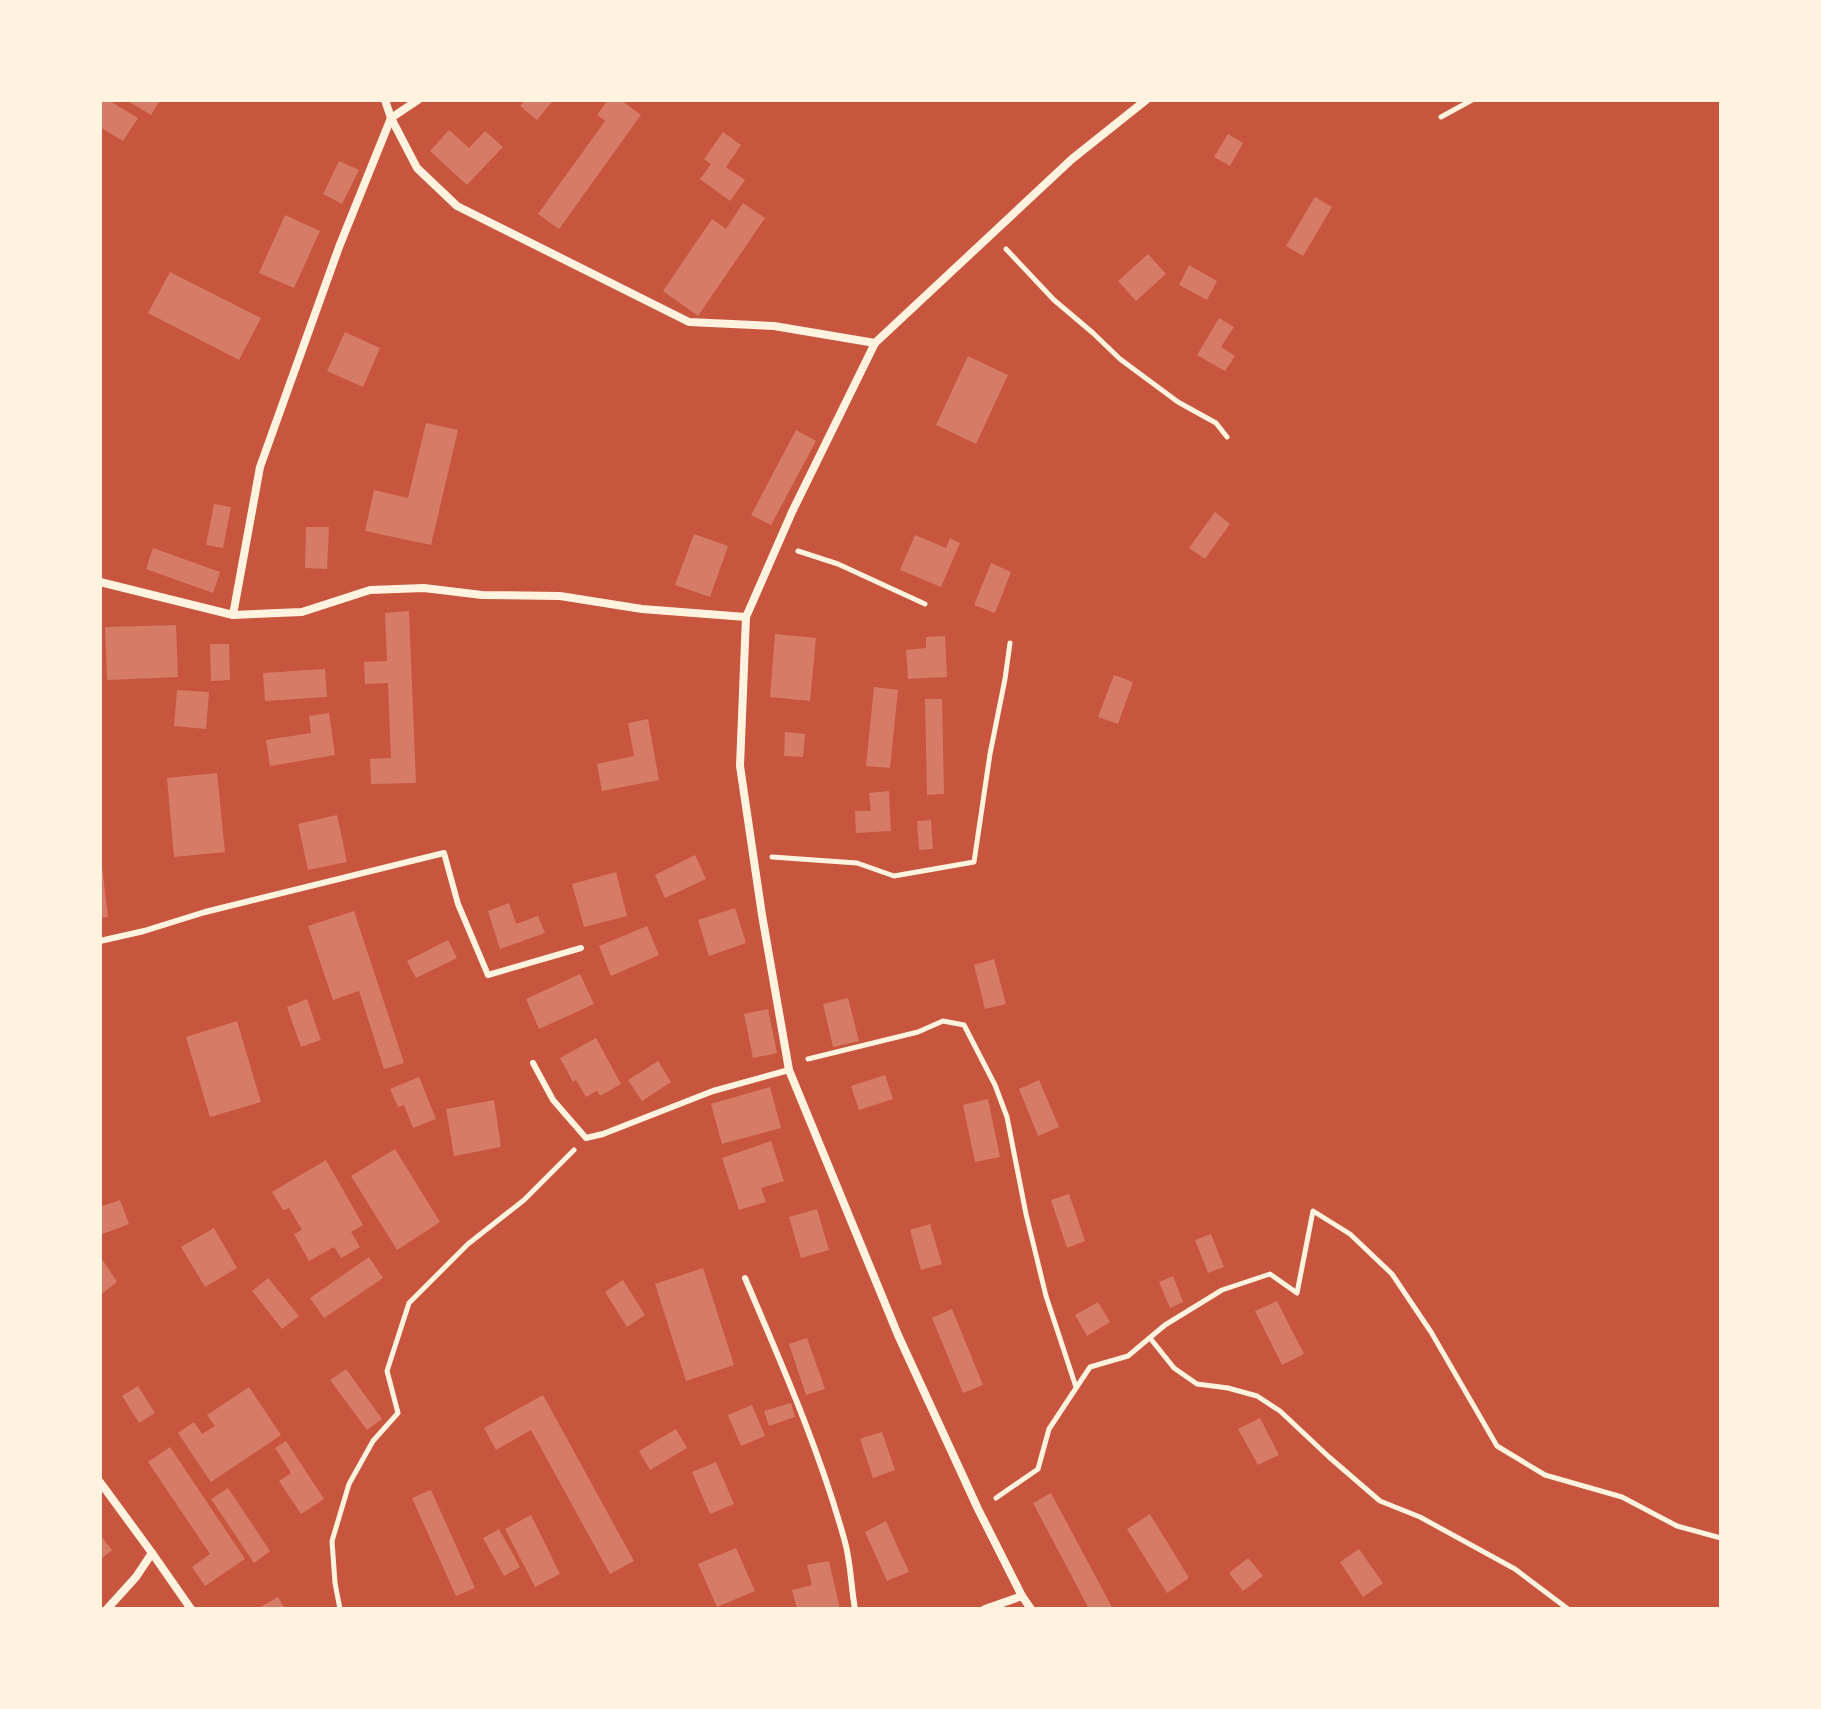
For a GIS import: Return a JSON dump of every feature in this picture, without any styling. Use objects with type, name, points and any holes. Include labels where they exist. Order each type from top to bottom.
[{"type":"street","points":[[385,100],[417,168],[457,206],[689,322],[774,326],[875,343]]},
{"type":"street","points":[[233,615],[260,467],[339,247],[391,118],[418,100]]},
{"type":"street","points":[[1031,1609],[978,1509],[898,1335],[788,1067],[740,766],[746,617],[792,512],[875,343],[1072,159],[1146,100]]},
{"type":"street","points":[[100,582],[233,615],[302,612],[370,590],[424,588],[482,595],[560,596],[642,609],[746,617]]},
{"type":"street","points":[[100,1482],[191,1609]]},
{"type":"street","points":[[107,1609],[136,1577],[152,1553]]},
{"type":"street","points":[[985,1609],[1022,1596]]},
{"type":"lane","points":[[100,941],[444,853],[458,904],[488,975],[581,948]]},
{"type":"lane","points":[[533,1063],[553,1100],[586,1138],[788,1067]]},
{"type":"lane","points":[[745,1278],[801,1408],[846,1545],[855,1609]]},
{"type":"path","points":[[1441,117],[1472,100]]},
{"type":"path","points":[[992,234],[1054,300],[1120,359],[1178,402],[1216,423],[1227,437]]},
{"type":"path","points":[[778,544],[838,564],[925,604]]},
{"type":"path","points":[[754,858],[783,857],[857,863],[894,876],[974,862],[1010,643]]},
{"type":"path","points":[[788,1067],[918,1032],[943,1021],[964,1025],[995,1085],[1007,1117],[1046,1296],[1077,1387]]},
{"type":"path","points":[[340,1609],[332,1541],[349,1484],[373,1441],[398,1413],[387,1371],[409,1303],[468,1244],[524,1200],[586,1138]]},
{"type":"path","points":[[978,1509],[1038,1469],[1049,1429],[1090,1367],[1128,1356],[1165,1325],[1222,1290],[1270,1274],[1297,1293],[1313,1211],[1350,1234],[1392,1274],[1431,1332],[1497,1446],[1545,1475],[1622,1497],[1677,1526],[1721,1538]]},
{"type":"path","points":[[1150,1338],[1174,1368],[1197,1384],[1257,1396],[1280,1411],[1380,1501],[1420,1517],[1515,1569],[1568,1609]]},
{"type":"building","points":[[100,100],[108,100],[138,118],[123,141],[100,127]]},
{"type":"building","points":[[126,100],[160,100],[151,115]]},
{"type":"building","points":[[525,100],[552,102],[537,120],[520,106]]},
{"type":"building","points":[[608,100],[621,100],[641,115],[559,229],[538,214],[605,121],[597,115]]},
{"type":"building","points":[[449,130],[469,148],[485,131],[503,147],[467,185],[430,151]]},
{"type":"building","points":[[723,132],[741,145],[726,167],[745,180],[730,201],[700,179],[711,164],[704,159]]},
{"type":"building","points":[[1228,134],[1243,143],[1230,166],[1214,157]]},
{"type":"building","points":[[339,161],[359,170],[342,204],[323,194]]},
{"type":"building","points":[[1315,197],[1332,207],[1303,256],[1286,246]]},
{"type":"building","points":[[743,203],[765,218],[698,316],[663,291],[712,219],[726,229]]},
{"type":"building","points":[[285,215],[320,231],[294,288],[259,273]]},
{"type":"building","points":[[1148,254],[1166,274],[1136,301],[1118,281]]},
{"type":"building","points":[[1189,265],[1217,281],[1207,300],[1179,285]]},
{"type":"building","points":[[170,272],[261,318],[239,360],[148,313]]},
{"type":"building","points":[[1219,318],[1234,327],[1221,347],[1235,356],[1225,371],[1197,355]]},
{"type":"building","points":[[345,332],[380,348],[363,387],[327,371]]},
{"type":"building","points":[[968,356],[1008,375],[976,444],[936,425]]},
{"type":"building","points":[[426,423],[458,430],[431,545],[365,531],[374,490],[408,498]]},
{"type":"building","points":[[796,430],[816,441],[771,525],[751,515]]},
{"type":"building","points":[[214,504],[231,507],[223,548],[206,545]]},
{"type":"building","points":[[1215,512],[1230,524],[1205,559],[1189,548]]},
{"type":"building","points":[[306,527],[329,527],[327,569],[305,568]]},
{"type":"building","points":[[694,534],[728,546],[710,597],[675,585]]},
{"type":"building","points":[[915,535],[946,548],[950,538],[960,543],[941,587],[900,570]]},
{"type":"building","points":[[153,548],[220,572],[213,593],[146,569]]},
{"type":"building","points":[[991,563],[1011,572],[995,613],[974,605]]},
{"type":"building","points":[[409,611],[416,783],[371,784],[370,759],[391,758],[388,683],[365,684],[364,662],[387,661],[385,613]]},
{"type":"building","points":[[176,625],[178,677],[107,680],[105,627]]},
{"type":"building","points":[[775,634],[816,638],[810,701],[770,697]]},
{"type":"building","points":[[945,636],[947,677],[908,679],[906,650],[926,648],[926,637]]},
{"type":"building","points":[[210,644],[229,644],[230,680],[211,681]]},
{"type":"building","points":[[325,669],[327,697],[265,701],[263,673]]},
{"type":"building","points":[[1114,675],[1133,682],[1118,724],[1098,717]]},
{"type":"building","points":[[874,687],[898,690],[890,768],[866,766]]},
{"type":"building","points":[[177,690],[209,692],[206,729],[174,726]]},
{"type":"building","points":[[925,699],[942,699],[944,794],[927,795]]},
{"type":"building","points":[[329,713],[335,755],[270,766],[266,740],[311,733],[309,716]]},
{"type":"building","points":[[648,719],[659,780],[602,791],[597,764],[634,756],[628,723]]},
{"type":"building","points":[[785,732],[805,734],[803,757],[784,756]]},
{"type":"building","points":[[217,773],[225,852],[174,857],[167,778]]},
{"type":"building","points":[[889,791],[891,831],[856,833],[855,811],[871,811],[869,793]]},
{"type":"building","points":[[337,815],[347,862],[308,870],[298,824]]},
{"type":"building","points":[[931,820],[933,849],[919,850],[917,821]]},
{"type":"building","points":[[695,855],[706,879],[665,898],[655,875]]},
{"type":"building","points":[[100,866],[108,917],[100,918]]},
{"type":"building","points":[[616,872],[627,916],[584,927],[572,884]]},
{"type":"building","points":[[509,903],[516,924],[538,916],[545,933],[500,949],[488,911]]},
{"type":"building","points":[[735,908],[746,943],[709,956],[698,920]]},
{"type":"building","points":[[354,911],[404,1063],[384,1069],[359,991],[333,1000],[308,926]]},
{"type":"building","points":[[647,926],[659,955],[611,976],[599,946]]},
{"type":"building","points":[[448,940],[457,958],[416,978],[407,961]]},
{"type":"building","points":[[994,959],[1006,1004],[985,1009],[974,965]]},
{"type":"building","points":[[580,974],[594,1004],[539,1029],[526,999]]},
{"type":"building","points":[[848,998],[859,1041],[833,1047],[823,1004]]},
{"type":"building","points":[[307,999],[321,1040],[301,1047],[287,1007]]},
{"type":"building","points":[[768,1009],[777,1053],[753,1058],[744,1014]]},
{"type":"building","points":[[237,1021],[261,1102],[210,1117],[186,1037]]},
{"type":"building","points":[[596,1038],[621,1084],[600,1096],[597,1091],[586,1097],[576,1080],[573,1082],[560,1058]]},
{"type":"building","points":[[658,1061],[671,1082],[642,1101],[628,1080]]},
{"type":"building","points":[[885,1075],[893,1099],[859,1110],[851,1086]]},
{"type":"building","points":[[419,1077],[436,1119],[413,1128],[404,1105],[398,1107],[390,1089]]},
{"type":"building","points":[[1039,1080],[1059,1127],[1038,1136],[1019,1089]]},
{"type":"building","points":[[770,1087],[781,1128],[722,1144],[711,1104]]},
{"type":"building","points":[[988,1099],[1000,1157],[975,1162],[963,1105]]},
{"type":"building","points":[[494,1100],[501,1147],[454,1156],[446,1109]]},
{"type":"building","points":[[771,1141],[784,1181],[761,1188],[766,1202],[739,1210],[722,1158]]},
{"type":"building","points":[[395,1149],[440,1222],[397,1250],[351,1176]]},
{"type":"building","points":[[326,1160],[363,1225],[351,1232],[360,1247],[341,1258],[334,1247],[309,1261],[294,1234],[302,1230],[289,1208],[283,1210],[272,1192]]},
{"type":"building","points":[[1069,1194],[1085,1241],[1067,1248],[1051,1200]]},
{"type":"building","points":[[120,1200],[129,1224],[100,1235],[100,1207]]},
{"type":"building","points":[[817,1209],[829,1250],[801,1258],[789,1217]]},
{"type":"building","points":[[930,1224],[942,1264],[921,1270],[910,1230]]},
{"type":"building","points":[[214,1228],[237,1268],[205,1287],[181,1247]]},
{"type":"building","points":[[1211,1234],[1224,1267],[1208,1273],[1195,1240]]},
{"type":"building","points":[[100,1256],[117,1282],[100,1295]]},
{"type":"building","points":[[369,1257],[383,1278],[324,1318],[310,1298]]},
{"type":"building","points":[[703,1268],[734,1365],[686,1381],[655,1284]]},
{"type":"building","points":[[1173,1276],[1183,1302],[1170,1308],[1159,1282]]},
{"type":"building","points":[[268,1278],[299,1316],[282,1329],[252,1291]]},
{"type":"building","points":[[623,1280],[645,1315],[627,1327],[605,1292]]},
{"type":"building","points":[[1277,1301],[1304,1354],[1282,1365],[1255,1311]]},
{"type":"building","points":[[1098,1302],[1110,1322],[1087,1336],[1075,1315]]},
{"type":"building","points":[[952,1309],[983,1385],[963,1393],[932,1318]]},
{"type":"building","points":[[807,1338],[825,1389],[806,1395],[789,1344]]},
{"type":"building","points":[[346,1369],[382,1419],[367,1430],[330,1380]]},
{"type":"building","points":[[138,1386],[155,1413],[139,1423],[122,1396]]},
{"type":"building","points":[[249,1387],[281,1435],[211,1482],[178,1433],[194,1422],[202,1434],[215,1426],[207,1415]]},
{"type":"building","points":[[543,1395],[634,1561],[610,1574],[531,1430],[496,1450],[484,1428]]},
{"type":"building","points":[[791,1403],[795,1417],[769,1426],[764,1411]]},
{"type":"building","points":[[752,1405],[765,1436],[741,1446],[728,1415]]},
{"type":"building","points":[[1260,1418],[1279,1455],[1258,1465],[1238,1429]]},
{"type":"building","points":[[676,1429],[687,1448],[650,1470],[639,1451]]},
{"type":"building","points":[[882,1432],[895,1470],[873,1478],[860,1439]]},
{"type":"building","points":[[286,1441],[324,1499],[301,1514],[279,1481],[291,1473],[275,1448]]},
{"type":"building","points":[[170,1447],[245,1559],[205,1586],[192,1567],[210,1554],[148,1462]]},
{"type":"building","points":[[716,1462],[734,1504],[710,1514],[692,1472]]},
{"type":"building","points":[[228,1488],[270,1551],[254,1563],[211,1499]]},
{"type":"building","points":[[431,1490],[475,1588],[456,1596],[412,1498]]},
{"type":"building","points":[[1051,1493],[1113,1609],[1089,1609],[1033,1503]]},
{"type":"building","points":[[1150,1514],[1189,1578],[1167,1593],[1127,1529]]},
{"type":"building","points":[[531,1515],[560,1574],[535,1587],[505,1529]]},
{"type":"building","points":[[886,1521],[909,1572],[887,1581],[865,1532]]},
{"type":"building","points":[[499,1529],[520,1567],[504,1576],[483,1538]]},
{"type":"building","points":[[100,1535],[112,1550],[100,1560]]},
{"type":"building","points":[[736,1548],[755,1591],[717,1607],[698,1564]]},
{"type":"building","points":[[1359,1549],[1383,1583],[1363,1597],[1340,1562]]},
{"type":"building","points":[[1248,1558],[1263,1576],[1243,1591],[1229,1573]]},
{"type":"building","points":[[829,1561],[840,1609],[797,1609],[792,1590],[812,1585],[807,1565]]},
{"type":"building","points":[[278,1597],[285,1609],[257,1609]]}]
